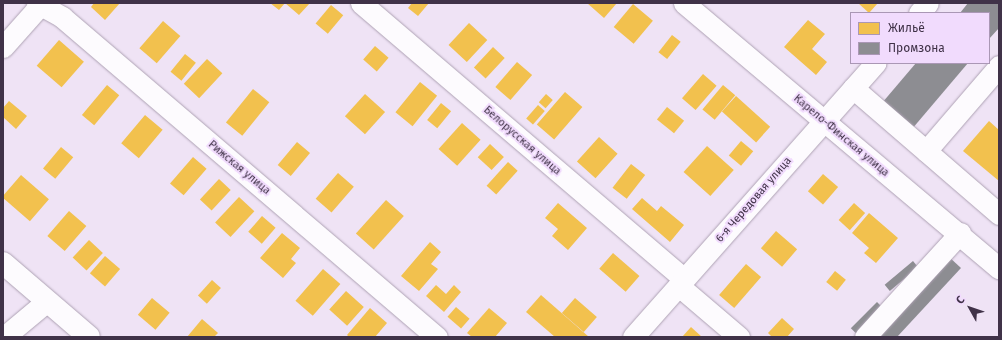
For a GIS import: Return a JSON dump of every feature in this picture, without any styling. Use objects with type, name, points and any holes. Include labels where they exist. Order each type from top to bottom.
[{"type":"main road","points":[[3,263],[89,337]]},
{"type":"street","name":"Белорусская улица","points":[[361,3],[681,283],[739,337]]},
{"type":"street","name":"Карело-Финская улица","points":[[684,3],[823,122],[960,233],[999,268]]},
{"type":"street","points":[[920,12],[928,3]]},
{"type":"street","points":[[3,47],[40,4]]},
{"type":"street","name":"Рижская улица","points":[[40,4],[62,17],[437,337]]},
{"type":"street","name":"6-я Чередовая улица","points":[[633,337],[874,64]]},
{"type":"street","points":[[926,151],[996,77]]},
{"type":"street","points":[[853,88],[999,214]]},
{"type":"street","points":[[865,337],[960,233]]},
{"type":"street","points":[[4,337],[47,301]]},
{"type":"building: Жильё","points":[[94,3],[120,3],[105,20],[91,7]]},
{"type":"building: Жильё","points":[[270,3],[285,3],[279,10]]},
{"type":"building: Жильё","points":[[285,3],[310,3],[299,15]]},
{"type":"building: Жильё","points":[[412,3],[429,3],[418,16],[408,8]]},
{"type":"building: Жильё","points":[[587,3],[617,3],[604,18]]},
{"type":"building: Жильё","points":[[858,3],[878,3],[870,12],[868,12]]},
{"type":"building: Жильё","points":[[633,4],[653,21],[634,44],[614,27]]},
{"type":"building: Жильё","points":[[331,5],[343,15],[328,34],[316,23]]},
{"type":"building: Жильё","points":[[808,20],[825,34],[812,49],[827,62],[816,75],[784,47]]},
{"type":"building: Жильё","points":[[163,21],[180,36],[157,63],[139,48]]},
{"type":"building: Жильё","points":[[469,23],[487,40],[467,62],[449,45]]},
{"type":"building: Жильё","points":[[672,35],[681,42],[667,59],[658,52]]},
{"type":"building: Жильё","points":[[59,40],[84,62],[62,87],[37,66]]},
{"type":"building: Жильё","points":[[375,46],[389,58],[377,71],[363,60]]},
{"type":"building: Жильё","points":[[493,47],[505,58],[486,78],[474,67]]},
{"type":"building: Жильё","points":[[185,54],[196,63],[181,81],[171,72]]},
{"type":"building: Жильё","points":[[207,59],[222,73],[199,98],[184,84]]},
{"type":"building: Жильё","points":[[517,62],[532,75],[510,100],[495,87]]},
{"type":"building: Жильё","points":[[703,74],[717,86],[696,110],[682,98]]},
{"type":"building: Жильё","points":[[420,82],[437,96],[413,126],[395,112]]},
{"type":"building: Жильё","points":[[107,85],[119,95],[94,125],[82,115]]},
{"type":"building: Жильё","points":[[723,85],[735,95],[715,120],[702,110]]},
{"type":"building: Жильё","points":[[253,89],[269,102],[242,136],[226,122]]},
{"type":"building: Жильё","points":[[565,92],[582,107],[554,140],[537,124]]},
{"type":"building: Жильё","points":[[365,94],[385,112],[365,134],[345,116]]},
{"type":"building: Жильё","points":[[546,94],[553,100],[546,108],[539,102]]},
{"type":"building: Жильё","points":[[736,96],[770,127],[756,142],[722,112]]},
{"type":"building: Жильё","points":[[9,101],[27,116],[16,129],[3,117],[3,108]]},
{"type":"building: Жильё","points":[[441,103],[451,111],[437,128],[427,120]]},
{"type":"building: Жильё","points":[[538,105],[545,111],[533,124],[526,119]]},
{"type":"building: Жильё","points":[[667,107],[684,121],[674,133],[657,119]]},
{"type":"building: Жильё","points":[[145,115],[163,130],[139,158],[121,143]]},
{"type":"building: Жильё","points":[[989,121],[999,130],[999,181],[963,151]]},
{"type":"building: Жильё","points":[[462,123],[481,140],[457,166],[439,149]]},
{"type":"building: Жильё","points":[[599,137],[618,154],[595,178],[577,162]]},
{"type":"building: Жильё","points":[[741,141],[753,151],[741,166],[729,156]]},
{"type":"building: Жильё","points":[[297,142],[310,153],[291,176],[278,165]]},
{"type":"building: Жильё","points":[[490,144],[504,157],[492,170],[478,157]]},
{"type":"building: Жильё","points":[[707,146],[734,170],[710,196],[684,172]]},
{"type":"building: Жильё","points":[[61,147],[73,157],[55,179],[43,168]]},
{"type":"building: Жильё","points":[[193,157],[207,169],[184,195],[170,183]]},
{"type":"building: Жильё","points":[[508,162],[518,171],[496,194],[487,186]]},
{"type":"building: Жильё","points":[[631,164],[645,175],[627,199],[613,188]]},
{"type":"building: Жильё","points":[[338,173],[354,187],[332,212],[316,199]]},
{"type":"building: Жильё","points":[[823,174],[838,187],[823,204],[808,191]]},
{"type":"building: Жильё","points":[[21,175],[49,199],[30,221],[3,198],[3,196]]},
{"type":"building: Жильё","points":[[219,179],[231,190],[212,210],[200,199]]},
{"type":"building: Жильё","points":[[239,197],[254,211],[230,237],[215,223]]},
{"type":"building: Жильё","points":[[642,198],[657,211],[661,206],[684,225],[670,242],[632,209]]},
{"type":"building: Жильё","points":[[386,200],[404,216],[374,250],[356,233]]},
{"type":"building: Жильё","points":[[558,203],[587,228],[568,250],[552,236],[558,229],[545,218]]},
{"type":"building: Жильё","points":[[854,203],[865,213],[850,230],[839,220]]},
{"type":"building: Жильё","points":[[69,211],[86,226],[65,251],[47,236]]},
{"type":"building: Жильё","points":[[869,213],[898,238],[876,263],[864,253],[869,248],[852,233]]},
{"type":"building: Жильё","points":[[262,216],[276,228],[262,244],[248,232]]},
{"type":"building: Жильё","points":[[776,231],[797,249],[782,267],[761,248]]},
{"type":"building: Жильё","points":[[282,233],[300,248],[291,259],[296,263],[283,278],[260,258]]},
{"type":"building: Жильё","points":[[89,240],[103,253],[87,271],[73,258]]},
{"type":"building: Жильё","points":[[430,242],[441,252],[431,264],[438,269],[419,291],[401,276]]},
{"type":"building: Жильё","points":[[613,253],[639,276],[626,292],[599,269]]},
{"type":"building: Жильё","points":[[105,256],[120,269],[105,286],[90,273]]},
{"type":"building: Жильё","points":[[746,264],[761,277],[734,308],[719,295]]},
{"type":"building: Жильё","points":[[323,269],[340,284],[313,316],[295,301]]},
{"type":"building: Жильё","points":[[835,271],[846,280],[837,291],[826,282]]},
{"type":"building: Жильё","points":[[212,280],[221,288],[207,304],[198,296]]},
{"type":"building: Жильё","points":[[436,285],[446,294],[454,285],[461,292],[444,312],[426,296]]},
{"type":"building: Жильё","points":[[346,291],[364,307],[347,326],[329,310]]},
{"type":"building: Жильё","points":[[541,295],[589,337],[555,337],[526,312]]},
{"type":"building: Жильё","points":[[152,298],[170,313],[155,330],[138,315]]},
{"type":"building: Жильё","points":[[575,298],[597,317],[584,332],[562,313]]},
{"type":"building: Жильё","points":[[456,307],[470,319],[461,329],[447,317]]},
{"type":"building: Жильё","points":[[370,308],[387,323],[375,337],[349,337],[347,335]]},
{"type":"building: Жильё","points":[[489,308],[507,323],[495,337],[472,337],[467,333]]},
{"type":"building: Жильё","points":[[782,318],[794,329],[787,337],[772,337],[768,333]]},
{"type":"building: Жильё","points":[[202,319],[218,333],[214,337],[187,337]]},
{"type":"building: Жильё","points":[[691,327],[702,337],[682,337]]},
{"type":"building: Промзона","points":[[968,3],[999,3],[999,28],[990,38],[990,12],[961,12]]},
{"type":"building: Промзона","points":[[915,64],[967,64],[912,129],[882,103]]},
{"type":"building: Промзона","points":[[948,256],[961,268],[897,337],[874,337]]},
{"type":"building: Промзона","points":[[913,261],[918,267],[890,291],[885,285]]},
{"type":"building: Промзона","points":[[877,302],[883,308],[856,334],[851,328]]}]
